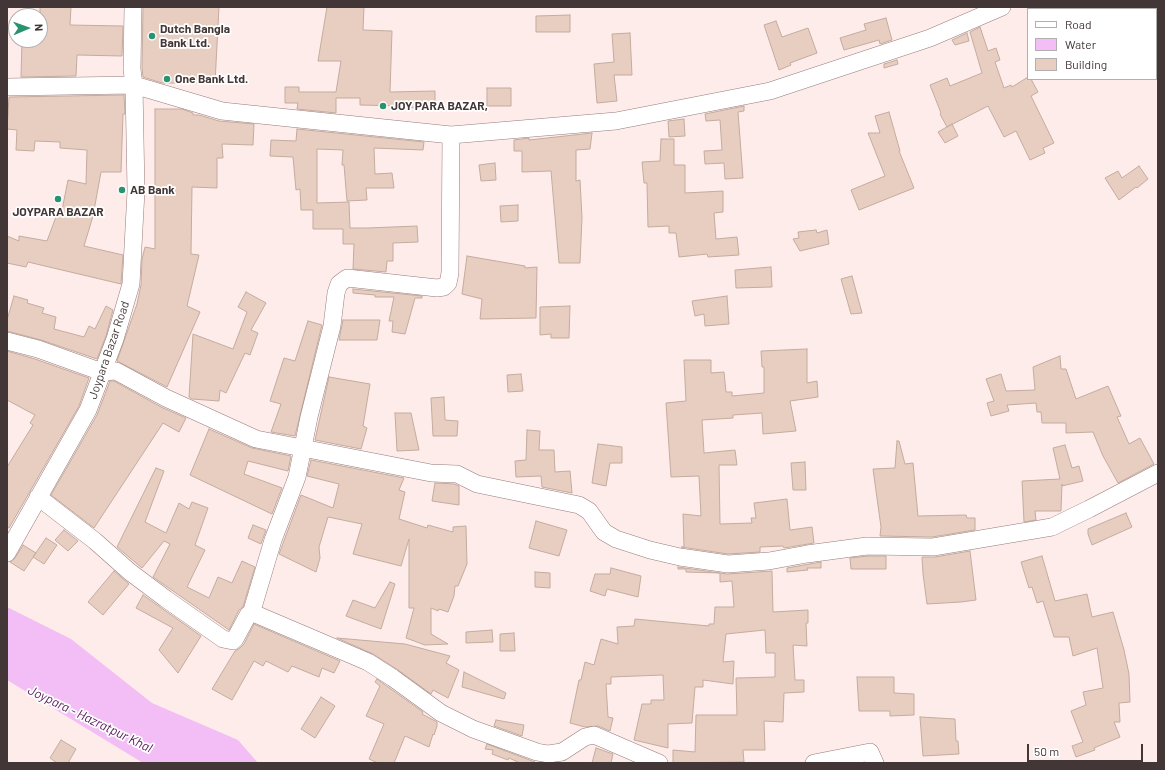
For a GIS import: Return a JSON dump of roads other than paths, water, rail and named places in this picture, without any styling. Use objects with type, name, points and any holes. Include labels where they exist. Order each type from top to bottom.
[{"type":"street","name":"Joypara Bazar Road","points":[[7,553],[88,410],[115,339],[131,284],[136,191],[134,85],[132,69],[133,7]]},
{"type":"street","points":[[7,87],[134,85],[222,111],[451,135],[616,121],[770,91],[930,38],[1002,7]]},
{"type":"street","points":[[38,497],[95,541],[136,577],[177,607],[223,639],[230,642],[235,639],[248,615],[251,614],[273,540],[297,477],[309,418],[332,326],[336,293],[339,284],[348,278],[437,288],[444,287],[448,282],[450,273],[451,135]]},
{"type":"street","points":[[7,341],[38,349],[102,372],[116,371],[166,398],[256,439],[431,473],[457,474],[477,484],[579,505],[589,511],[604,532],[616,539],[650,550],[680,557],[728,564],[769,561],[867,546],[933,547],[1052,527],[1158,473]]},
{"type":"street","points":[[251,614],[368,662],[393,678],[441,713],[472,730],[537,752],[548,754],[562,752],[585,737],[594,735],[659,763]]},
{"type":"street","points":[[814,763],[870,752],[875,763]]},
{"type":"water","name":"Joypara - Hazratpur Khal","points":[[7,607],[71,639],[152,703],[238,740],[258,763],[143,763],[7,680]]},
{"type":"place","name":"Dutch Bangla Bank Ltd.","points":[[152,36]]},
{"type":"place","name":"One Bank Ltd.","points":[[167,79]]},
{"type":"place","name":"JOY PARA BAZAR,","points":[[383,106]]},
{"type":"place","name":"AB Bank","points":[[122,190]]},
{"type":"place","name":"JOYPARA BAZAR","points":[[58,199]]}]
